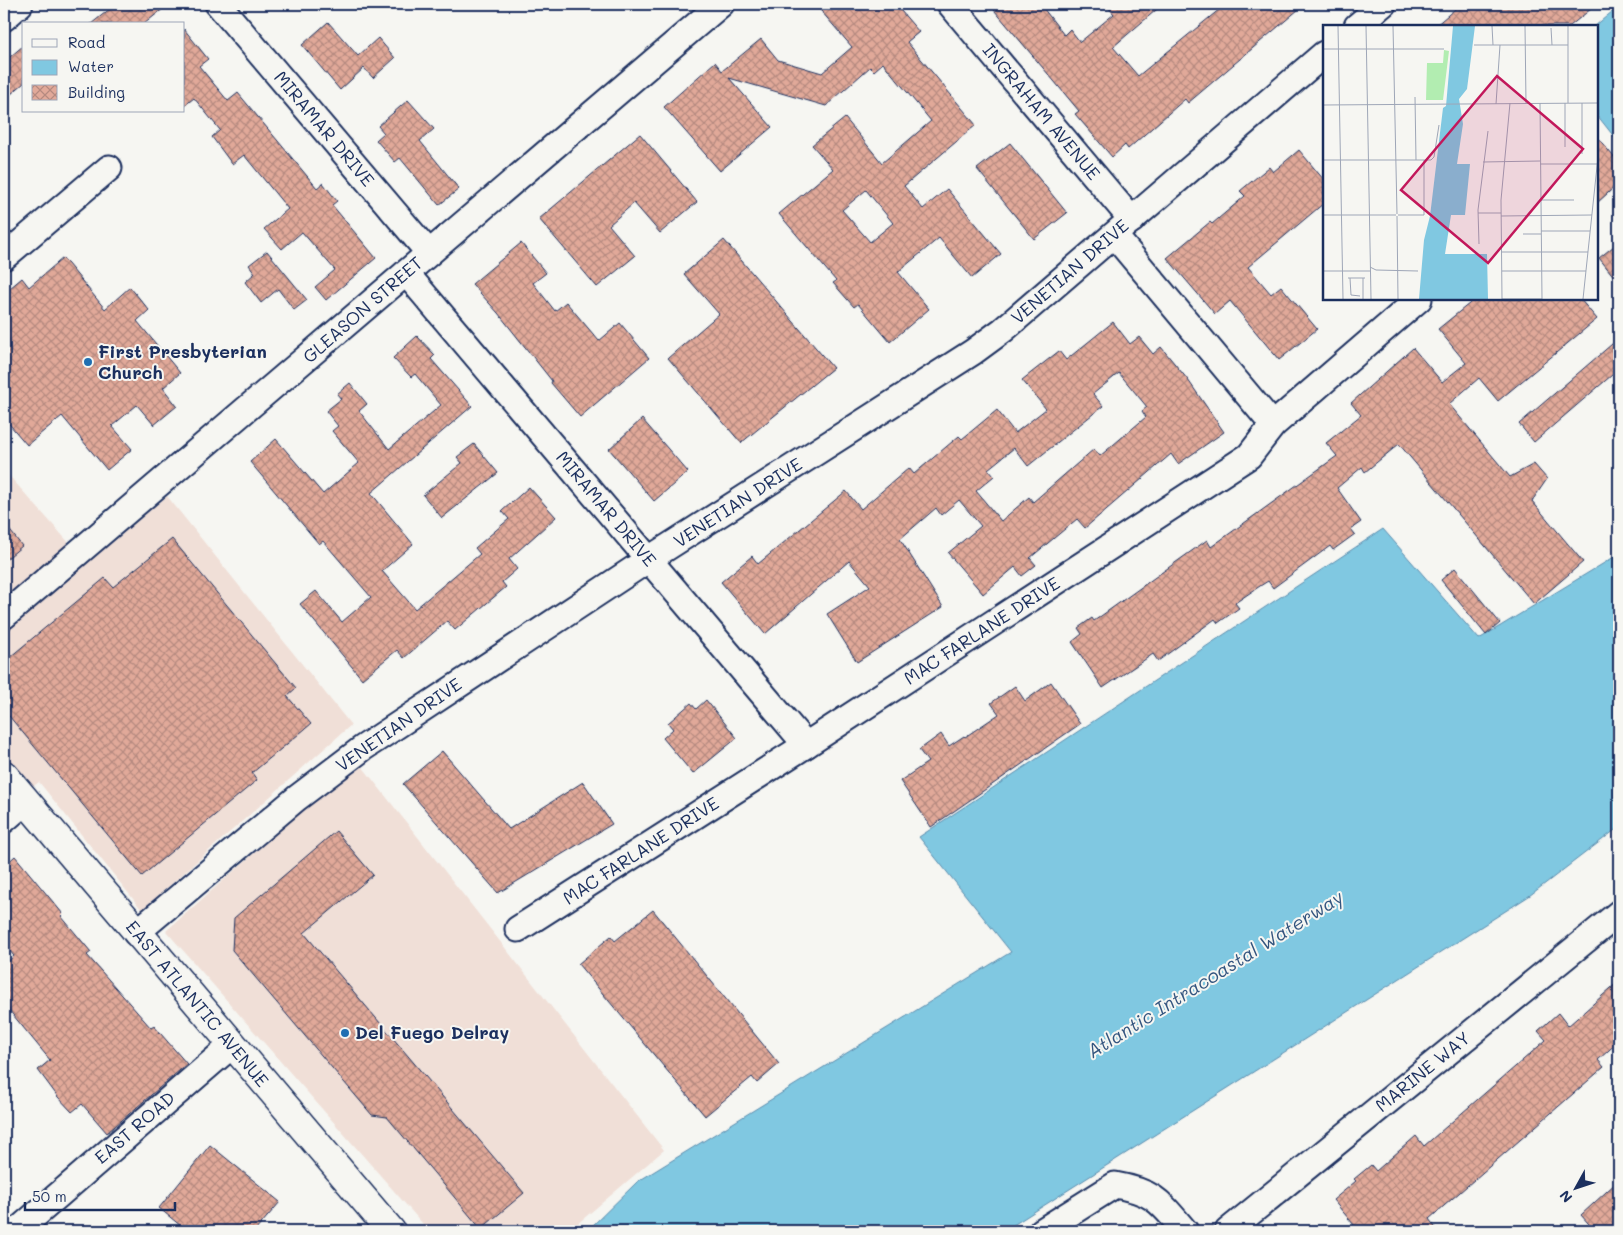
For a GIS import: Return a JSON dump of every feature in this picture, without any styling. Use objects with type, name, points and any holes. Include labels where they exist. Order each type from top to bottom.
[{"type":"main road","name":"EAST ATLANTIC AVENUE","points":[[4,775],[136,933],[391,1231]]},
{"type":"street","points":[[4,18],[20,4]]},
{"type":"street","name":"MIRAMAR DRIVE","points":[[218,4],[429,253]]},
{"type":"street","name":"GLEASON STREET","points":[[4,616],[721,4]]},
{"type":"street","name":"INGRAHAM AVENUE","points":[[950,4],[1273,424]]},
{"type":"street","points":[[1358,25],[1383,4]]},
{"type":"street","name":"VENETIAN DRIVE","points":[[136,933],[297,798],[363,748],[649,559],[973,352],[1003,330],[1323,55]]},
{"type":"street","points":[[4,257],[110,168]]},
{"type":"street","name":"MIRAMAR DRIVE","points":[[406,273],[806,745]]},
{"type":"street","name":"MAC FARLANE DRIVE","points":[[518,929],[806,745],[1249,456],[1273,424],[1418,300]]},
{"type":"street","points":[[4,820],[26,801]]},
{"type":"street","name":"MARINE WAY","points":[[1228,1231],[1619,914]]},
{"type":"street","name":"EAST ROAD","points":[[17,1231],[232,1046]]},
{"type":"street","points":[[1042,1231],[1116,1185],[1140,1189],[1158,1200],[1185,1231]]},
{"type":"shaded area","points":[[4,470],[71,545],[4,602]]},
{"type":"shaded area","points":[[167,496],[351,725],[142,910],[39,782],[4,809],[4,634]]},
{"type":"shaded area","points":[[358,761],[664,1150],[569,1231],[429,1231],[166,931]]},
{"type":"water","points":[[1619,6],[1619,143],[1598,116],[1598,25],[1596,25]]},
{"type":"water","name":"Atlantic Intracoastal Waterway","points":[[1383,529],[1479,639],[1619,554],[1619,827],[1529,896],[1004,1231],[587,1231],[637,1182],[1011,952],[919,837]]},
{"type":"building","points":[[116,4],[169,4],[146,22],[94,22]]},
{"type":"building","points":[[815,4],[895,4],[919,32],[907,42],[976,125],[904,186],[923,209],[947,189],[1001,254],[972,278],[939,238],[898,272],[929,309],[890,342],[858,304],[854,307],[833,283],[836,281],[779,214],[833,169],[812,145],[845,118],[882,163],[931,121],[883,63],[874,71],[870,67],[826,106],[729,78],[772,127],[720,171],[664,107],[715,62],[722,71],[761,39],[778,60],[822,73],[852,47]],"holes":[[[866,190],[893,223],[870,242],[842,210]]]},
{"type":"building","points":[[989,4],[1040,4],[1064,35],[1070,29],[1080,42],[1114,14],[1105,4],[1163,4],[1113,47],[1138,76],[1226,4],[1305,4],[1188,103],[1185,99],[1128,149],[1125,145],[1112,157],[1075,114],[1079,111]]},
{"type":"building","points":[[1461,4],[1597,4],[1571,25],[1436,25]]},
{"type":"building","points":[[328,22],[358,56],[378,38],[395,58],[373,78],[364,68],[340,90],[302,45]]},
{"type":"building","points":[[185,30],[208,59],[199,66],[228,101],[238,93],[317,188],[323,183],[337,201],[332,205],[376,258],[326,300],[315,287],[335,270],[302,232],[282,249],[264,229],[288,209],[244,155],[232,164],[212,137],[220,130],[194,98],[185,105]]},
{"type":"building","points":[[22,47],[22,85],[4,100],[4,62]]},
{"type":"building","points":[[408,100],[434,129],[420,141],[459,189],[439,205],[400,158],[395,162],[376,140],[384,133],[378,126]]},
{"type":"building","points":[[640,134],[697,202],[660,233],[634,203],[609,225],[635,256],[597,287],[539,219]]},
{"type":"building","points":[[1598,138],[1619,163],[1619,183],[1598,202]]},
{"type":"building","points":[[1010,143],[1067,213],[1034,239],[977,169]]},
{"type":"building","points":[[1299,150],[1323,179],[1323,204],[1248,267],[1271,294],[1281,286],[1317,329],[1279,360],[1230,301],[1215,314],[1167,258],[1245,196],[1240,191],[1269,167],[1273,172]]},
{"type":"building","points":[[724,240],[833,368],[741,443],[668,358],[719,314],[684,274]]},
{"type":"building","points":[[1619,242],[1619,283],[1599,258]]},
{"type":"building","points":[[521,243],[546,273],[533,283],[555,311],[566,302],[599,341],[620,323],[649,358],[580,417],[551,383],[552,381],[498,313],[472,284]]},
{"type":"building","points":[[267,251],[307,300],[294,310],[278,289],[261,303],[245,282],[255,273],[249,265]]},
{"type":"building","name":"First Presbyterian Church","points":[[63,258],[105,309],[130,287],[149,310],[137,321],[180,373],[163,388],[177,406],[154,425],[137,405],[112,426],[132,449],[107,470],[62,416],[27,445],[4,418],[4,293],[22,278],[29,287]]},
{"type":"building","points":[[1474,300],[1581,300],[1597,319],[1498,401],[1479,378],[1449,404],[1510,477],[1534,464],[1547,479],[1532,501],[1583,562],[1534,604],[1399,444],[1365,472],[1362,467],[1337,488],[1361,522],[1351,529],[1355,534],[1333,550],[1330,546],[1273,588],[1268,581],[1260,586],[1235,603],[1239,608],[1218,623],[1215,619],[1158,661],[1153,654],[1103,688],[1072,642],[1082,634],[1078,628],[1092,618],[1094,621],[1207,540],[1211,547],[1337,456],[1326,443],[1361,415],[1351,403],[1413,348],[1442,382],[1466,363],[1438,329]]},
{"type":"building","points":[[1113,322],[1130,344],[1139,337],[1153,354],[1161,347],[1188,380],[1224,432],[1178,464],[1171,454],[1085,528],[1077,519],[1030,558],[1036,565],[1022,576],[1015,567],[983,594],[948,553],[981,526],[959,500],[941,515],[936,508],[900,539],[943,607],[857,662],[827,614],[870,586],[849,561],[765,634],[721,582],[752,556],[758,564],[846,491],[861,509],[909,468],[914,474],[959,436],[962,439],[997,410],[1015,433],[1046,409],[1022,380],[1059,351],[1066,360]],"holes":[[[1119,373],[1147,407],[1142,411],[1146,417],[1100,456],[1094,449],[1033,502],[1029,497],[1001,521],[976,491],[994,476],[988,469],[1014,448],[1028,466],[1103,406],[1093,394]]]},
{"type":"building","points":[[417,336],[435,355],[431,359],[472,406],[371,493],[413,544],[382,571],[415,609],[480,554],[475,548],[509,519],[502,511],[529,487],[556,517],[509,559],[517,569],[502,582],[506,587],[455,630],[447,621],[404,658],[397,650],[362,679],[300,604],[316,591],[342,622],[371,597],[323,541],[319,544],[250,462],[276,439],[323,494],[359,463],[332,431],[338,426],[326,411],[341,399],[337,394],[350,383],[367,404],[359,411],[389,449],[441,405],[415,374],[411,377],[393,358]]},
{"type":"building","points":[[1619,338],[1619,369],[1534,442],[1519,424]]},
{"type":"building","points":[[642,419],[688,472],[654,501],[609,449]]},
{"type":"building","points":[[474,444],[498,473],[442,518],[423,495],[462,463],[457,457]]},
{"type":"building","points":[[4,523],[22,546],[4,561]]},
{"type":"building","points":[[172,539],[296,688],[287,696],[311,724],[252,773],[257,780],[142,876],[4,710],[4,662],[105,578],[113,587]]},
{"type":"building","points":[[1455,568],[1500,623],[1486,635],[1441,580]]},
{"type":"building","points":[[1051,682],[1080,724],[931,827],[900,781],[928,762],[919,750],[941,734],[949,746],[965,737],[999,714],[991,703],[1015,686],[1025,701]]},
{"type":"building","points":[[706,700],[737,738],[693,774],[663,738],[673,729],[668,723],[691,703],[696,709]]},
{"type":"building","points":[[442,751],[509,829],[583,782],[612,824],[498,893],[403,784]]},
{"type":"building","name":"Del Fuego Delray","points":[[336,831],[373,875],[304,933],[524,1193],[481,1229],[387,1117],[372,1115],[232,950],[234,918]]},
{"type":"building","points":[[15,856],[63,914],[61,916],[91,952],[87,955],[151,1028],[154,1026],[187,1064],[107,1133],[82,1104],[72,1112],[58,1097],[38,1070],[50,1060],[4,1004],[4,965],[14,956],[4,944],[4,866]]},
{"type":"building","points":[[653,910],[779,1064],[757,1083],[752,1077],[705,1116],[578,964],[611,936],[615,941]]},
{"type":"building","points":[[1619,981],[1619,1041],[1598,1060],[1604,1067],[1429,1219],[1438,1231],[1359,1231],[1333,1200],[1356,1181],[1354,1179],[1371,1165],[1376,1171],[1416,1136],[1424,1146],[1546,1040],[1538,1031],[1558,1013],[1568,1026]]},
{"type":"building","points":[[210,1145],[280,1202],[255,1231],[187,1231],[159,1208]]},
{"type":"building","points":[[1619,1180],[1619,1231],[1595,1231],[1581,1215]]},
{"type":"place","name":"First Presbyterian Church","points":[[88,362]]},
{"type":"place","name":"Del Fuego Delray","points":[[345,1033]]}]
